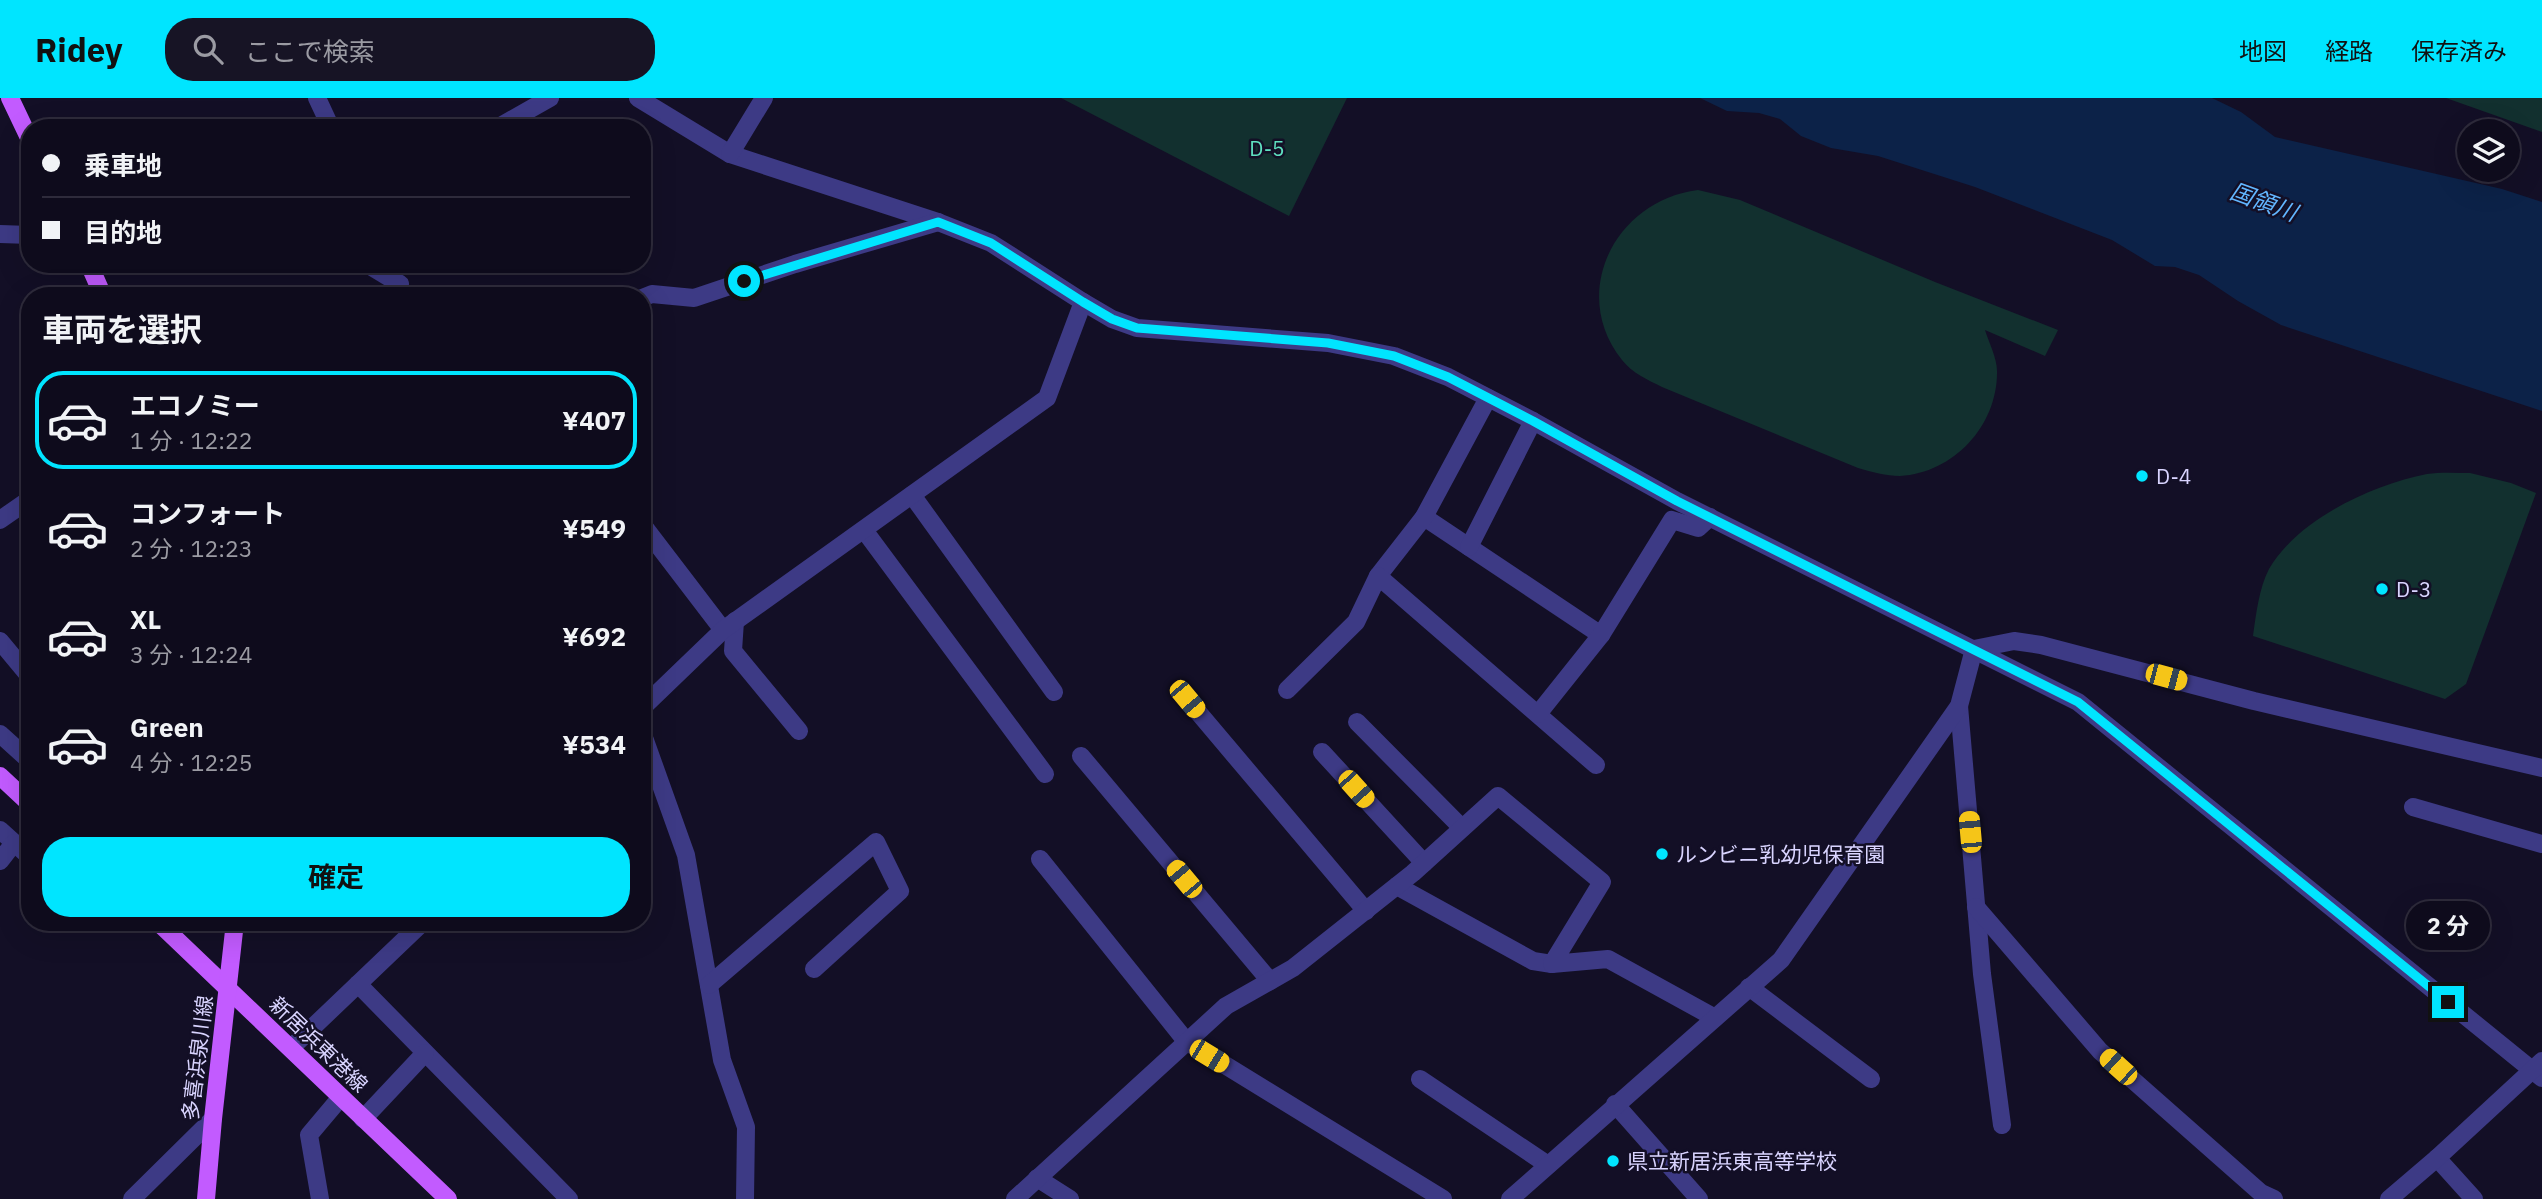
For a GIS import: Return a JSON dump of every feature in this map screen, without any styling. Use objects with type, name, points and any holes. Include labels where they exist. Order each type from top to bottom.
[{"type":"main road","points":[[10,98],[21,121]]},
{"type":"main road","points":[[0,776],[21,796]]},
{"type":"main road","name":"新居浜東港線","points":[[168,931],[448,1199]]},
{"type":"main road","name":"多喜浜泉川線","points":[[206,1199],[234,931]]},
{"type":"street","points":[[317,98],[323,119]]},
{"type":"street","points":[[513,119],[550,98]]},
{"type":"street","points":[[638,98],[730,155],[938,222],[991,243],[1112,319],[1137,328],[1328,343],[1394,356],[1448,377],[1710,517],[2078,702],[2538,1069],[2389,1199]]},
{"type":"street","points":[[730,155],[764,98]]},
{"type":"street","points":[[651,294],[694,298],[795,264],[938,222]]},
{"type":"street","points":[[0,234],[21,235]]},
{"type":"street","points":[[379,273],[395,287]]},
{"type":"street","points":[[651,700],[729,626],[1047,398],[1083,302]]},
{"type":"street","points":[[1287,690],[1356,622],[1378,576],[1424,517],[1488,398]]},
{"type":"street","points":[[1469,547],[1533,421]]},
{"type":"street","points":[[912,495],[1054,692]]},
{"type":"street","points":[[0,520],[21,505]]},
{"type":"street","points":[[1424,517],[1601,635]]},
{"type":"street","points":[[1538,715],[1601,635],[1672,520],[1698,528],[1710,517]]},
{"type":"street","points":[[864,530],[1045,774]]},
{"type":"street","points":[[651,535],[729,626],[733,651],[799,731]]},
{"type":"street","points":[[1378,576],[1596,765]]},
{"type":"street","points":[[0,641],[21,666]]},
{"type":"street","points":[[1974,649],[2014,641],[2041,645],[2254,701],[2542,768]]},
{"type":"street","points":[[1974,649],[1959,706],[1982,974],[2002,1125]]},
{"type":"street","points":[[1187,699],[1366,911]]},
{"type":"street","points":[[1510,1199],[1781,960],[1959,706]]},
{"type":"street","points":[[1357,722],[1462,828]]},
{"type":"street","points":[[0,734],[21,753]]},
{"type":"street","points":[[1322,752],[1423,863]]},
{"type":"street","points":[[1081,756],[1270,981]]},
{"type":"street","points":[[651,757],[686,855],[722,1059],[746,1127],[745,1199]]},
{"type":"street","points":[[1015,1199],[1226,1006],[1293,968],[1397,886],[1498,796],[1602,882],[1552,964]]},
{"type":"street","points":[[2413,807],[2542,844]]},
{"type":"street","points":[[0,830],[21,849]]},
{"type":"street","points":[[709,985],[876,842],[900,891],[814,969]]},
{"type":"street","points":[[0,861],[14,843]]},
{"type":"street","points":[[1040,859],[1186,1041],[1443,1199]]},
{"type":"street","points":[[1397,886],[1533,961],[1552,964],[1608,959],[1715,1018]]},
{"type":"street","points":[[1976,907],[2100,1051],[2261,1193],[2274,1199]]},
{"type":"street","points":[[291,1048],[414,931]]},
{"type":"street","points":[[358,984],[569,1199]]},
{"type":"street","points":[[1749,987],[1871,1079]]},
{"type":"street","points":[[363,1119],[425,1053]]},
{"type":"street","points":[[1420,1079],[1548,1165]]},
{"type":"street","points":[[320,1199],[309,1135],[341,1097]]},
{"type":"street","points":[[1615,1104],[1699,1199]]},
{"type":"street","points":[[132,1199],[213,1119]]},
{"type":"street","points":[[2437,1158],[2474,1199]]},
{"type":"street","points":[[1037,1178],[1070,1199]]},
{"type":"green space","name":"D-5","points":[[1061,98],[1347,98],[1289,216]]},
{"type":"green space","points":[[2446,98],[2542,98],[2542,132],[2520,124],[2520,119],[2505,119]]},
{"type":"green space","points":[[1698,190],[1740,200],[1935,282],[2058,330],[2045,356],[1985,330],[1997,366],[1995,391],[1990,410],[1981,427],[1955,456],[1920,473],[1900,476],[1858,468],[1646,379],[1622,360],[1606,334],[1600,306],[1601,279],[1609,253],[1624,230],[1644,211],[1669,197]]},
{"type":"green space","name":"D-3","points":[[2432,473],[2470,473],[2511,483],[2536,493],[2466,684],[2445,699],[2253,636],[2260,593],[2269,569],[2282,551],[2317,520],[2383,486]]},
{"type":"water","name":"国領川","points":[[1700,98],[2212,98],[2241,112],[2275,137],[2457,179],[2457,182],[2471,182],[2502,189],[2542,202],[2542,411],[2281,325],[2199,275],[2175,267],[2155,266],[2112,240],[1975,187],[1878,156],[1831,148],[1801,136],[1780,119],[1759,113],[1727,111]]},
{"type":"place","name":"D-4","points":[[2142,476]]},
{"type":"place","name":"D-3","points":[[2382,589]]},
{"type":"place","name":"ルンビニ乳幼児保育園","points":[[1662,854]]},
{"type":"place","name":"県立新居浜東高等学校","points":[[1613,1161]]},
{"type":"route","points":[[744,281],[938,222],[991,243],[1112,319],[1137,328],[1328,343],[1394,356],[1448,377],[1677,501],[2078,702],[2448,1002]]}]
